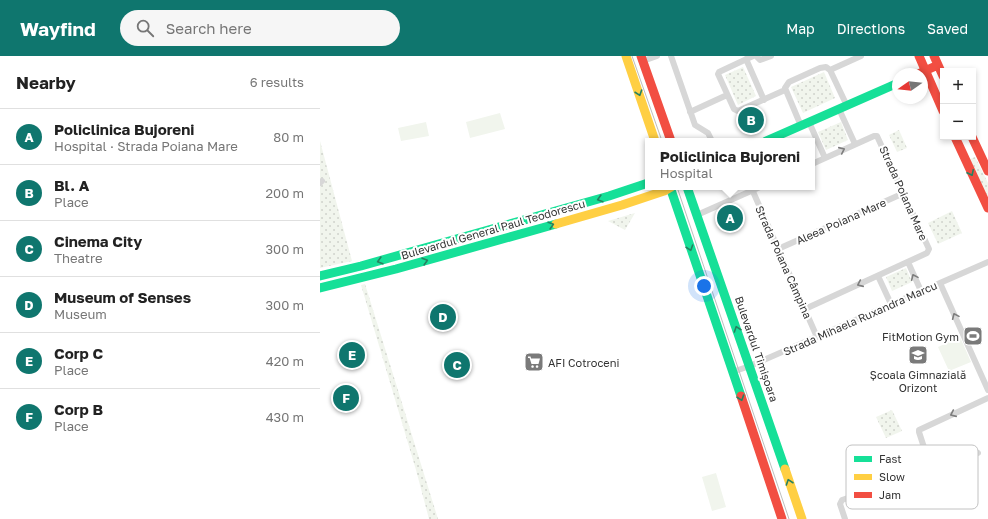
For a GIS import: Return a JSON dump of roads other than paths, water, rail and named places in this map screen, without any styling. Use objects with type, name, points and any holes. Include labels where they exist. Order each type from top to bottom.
[{"type":"main road","points":[[626,56],[654,138]]},
{"type":"main road","points":[[919,56],[921,68]]},
{"type":"main road","points":[[934,56],[940,69]]},
{"type":"main road","points":[[642,59],[670,138]]},
{"type":"main road","points":[[928,69],[938,65]]},
{"type":"main road","points":[[928,83],[940,105]]},
{"type":"main road","points":[[773,138],[892,86]]},
{"type":"main road","points":[[956,140],[988,208]]},
{"type":"main road","points":[[973,140],[988,171]]},
{"type":"main road","name":"Bulevardul General Paul Teodorescu","points":[[320,276],[361,266],[609,196],[645,184]]},
{"type":"main road","name":"Bulevardul General Paul Teodorescu","points":[[320,288],[404,267],[622,205],[663,190]]},
{"type":"main road","points":[[671,190],[782,519]]},
{"type":"main road","name":"Bulevardul Timișoara","points":[[689,190],[802,519]]},
{"type":"main road","points":[[649,196],[661,197],[676,206]]},
{"type":"street","points":[[642,59],[657,56]]},
{"type":"street","points":[[672,56],[695,125],[708,133],[710,138]]},
{"type":"street","points":[[753,56],[719,72],[718,74],[736,111],[785,90],[788,82],[820,68],[826,67],[830,70],[855,144]]},
{"type":"street","points":[[756,56],[760,60],[771,56]]},
{"type":"street","points":[[830,70],[851,58],[861,56]]},
{"type":"street","points":[[746,59],[764,100]]},
{"type":"street","points":[[785,90],[813,138]]},
{"type":"street","points":[[690,112],[728,95]]},
{"type":"street","name":"Strada Poiana Mare","points":[[804,309],[927,253],[929,249],[879,137],[874,136],[815,163]]},
{"type":"street","points":[[815,141],[825,158]]},
{"type":"street","points":[[697,215],[750,190]]},
{"type":"street","name":"Strada Poiana Câmpina","points":[[752,190],[817,337]]},
{"type":"street","name":"Aleea Poiana Mare","points":[[778,249],[904,193]]},
{"type":"street","points":[[908,262],[921,291]]},
{"type":"street","name":"Strada Mihaela Ruxandra Marcu","points":[[732,372],[750,366],[988,262]]},
{"type":"street","points":[[878,276],[891,304]]},
{"type":"street","points":[[940,283],[988,390]]},
{"type":"street","points":[[923,445],[919,430],[988,398]]},
{"type":"street","points":[[845,519],[840,504],[842,500],[846,499]]},
{"type":"tram line","points":[[632,56],[661,138]]},
{"type":"tram line","points":[[678,190],[789,519]]},
{"type":"place","name":"Bl. A","points":[[751,120]]},
{"type":"place","name":"Policlinica Bujoreni","points":[[730,218]]},
{"type":"place","name":"Museum of Senses","points":[[443,317]]},
{"type":"place","name":"FitMotion Gym","points":[[973,336]]},
{"type":"place","name":"Corp C","points":[[352,355]]},
{"type":"place","name":"Școala Gimnazială Orizont","points":[[918,355]]},
{"type":"place","name":"AFI Cotroceni","points":[[534,362]]},
{"type":"place","name":"Cinema City","points":[[457,365]]},
{"type":"place","name":"Corp B","points":[[346,398]]}]
